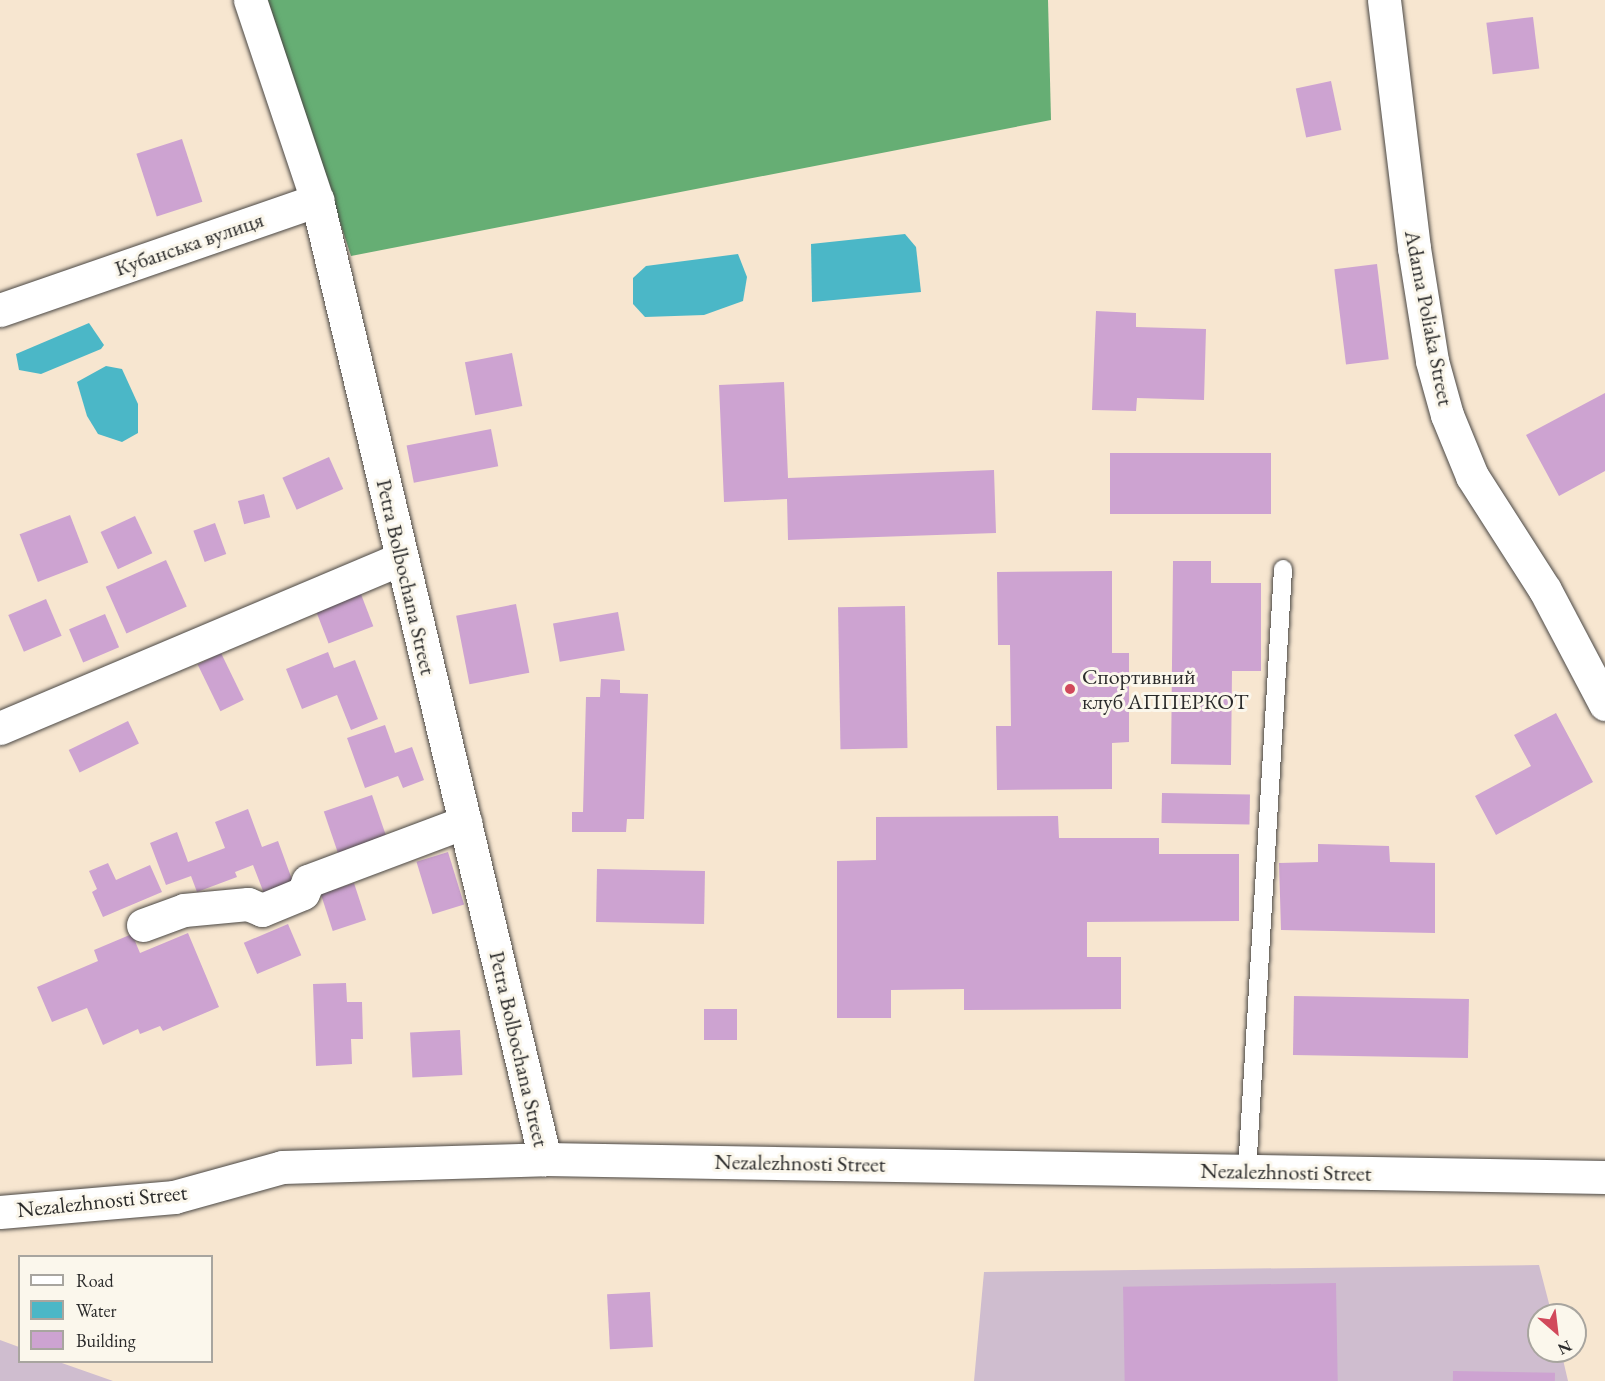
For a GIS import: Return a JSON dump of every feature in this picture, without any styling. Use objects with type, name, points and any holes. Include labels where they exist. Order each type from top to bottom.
[{"type":"street","name":"Petra Bolbochana Street","points":[[250,0],[317,200],[545,1159]]},
{"type":"street","name":"Adama Poliaka Street","points":[[1384,0],[1414,248],[1432,361],[1447,415],[1472,476],[1545,590],[1605,704]]},
{"type":"street","name":"Кубанська вулиця","points":[[0,310],[317,200]]},
{"type":"street","points":[[0,728],[401,559]]},
{"type":"street","points":[[143,925],[184,910],[248,904],[262,910],[303,893],[308,881],[465,822]]},
{"type":"street","name":"Nezalezhnosti Street","points":[[0,1212],[174,1197],[282,1167],[545,1159],[1605,1177]]},
{"type":"lane","points":[[1247,1172],[1283,569]]},
{"type":"shaded area","points":[[1539,1265],[1549,1303],[1527,1303],[1527,1363],[1564,1363],[1568,1381],[974,1381],[984,1272]]},
{"type":"shaded area","points":[[0,1340],[18,1347],[18,1363],[62,1363],[113,1381],[0,1381]]},
{"type":"green space","points":[[268,0],[1048,0],[1051,120],[351,256]]},
{"type":"water","points":[[905,234],[916,247],[921,292],[812,302],[811,244]]},
{"type":"water","points":[[738,254],[747,277],[743,301],[704,315],[645,317],[633,304],[633,278],[646,266]]},
{"type":"water","points":[[89,323],[104,345],[101,349],[41,374],[19,370],[16,354]]},
{"type":"water","points":[[106,366],[122,369],[138,404],[138,433],[122,442],[98,434],[87,416],[77,382]]},
{"type":"building","points":[[1533,17],[1539,69],[1493,74],[1486,23]]},
{"type":"building","points":[[1331,81],[1341,130],[1306,137],[1296,88]]},
{"type":"building","points":[[182,139],[202,202],[157,217],[136,154]]},
{"type":"building","points":[[1377,264],[1389,359],[1346,365],[1334,269]]},
{"type":"building","points":[[1096,311],[1136,313],[1136,327],[1206,329],[1204,400],[1137,398],[1136,411],[1092,410]]},
{"type":"building","points":[[512,353],[522,406],[475,415],[465,362]]},
{"type":"building","points":[[784,382],[788,478],[994,470],[996,533],[788,540],[787,499],[724,502],[719,385]]},
{"type":"building","points":[[1605,393],[1605,471],[1559,496],[1526,435]]},
{"type":"building","points":[[491,429],[498,466],[414,483],[407,445]]},
{"type":"building","points":[[1110,453],[1271,453],[1271,514],[1110,514]]},
{"type":"building","points":[[329,457],[343,489],[297,510],[282,478]]},
{"type":"building","points":[[264,494],[270,517],[244,524],[238,501]]},
{"type":"building","points":[[70,515],[88,563],[38,582],[20,534]]},
{"type":"building","points":[[135,516],[152,553],[118,569],[101,532]]},
{"type":"building","points":[[215,523],[226,554],[205,562],[193,531]]},
{"type":"building","points":[[166,560],[187,607],[126,633],[106,587]]},
{"type":"building","points":[[1173,561],[1211,561],[1211,583],[1261,583],[1261,671],[1232,671],[1231,765],[1171,764]]},
{"type":"building","name":"Спортивний клуб АППЕРКОТ","points":[[1112,571],[1112,653],[1129,653],[1129,742],[1112,743],[1112,789],[997,790],[996,726],[1011,726],[1010,645],[998,645],[997,572]]},
{"type":"building","points":[[359,589],[373,626],[329,644],[314,606]]},
{"type":"building","points":[[46,599],[62,636],[24,652],[8,615]]},
{"type":"building","points":[[516,604],[529,673],[469,684],[456,616]]},
{"type":"building","points":[[905,606],[907,748],[840,749],[838,607]]},
{"type":"building","points":[[618,612],[625,650],[560,662],[553,623]]},
{"type":"building","points":[[105,614],[119,647],[83,662],[69,629]]},
{"type":"building","points":[[328,652],[334,668],[355,660],[378,719],[351,730],[337,695],[302,709],[286,669]]},
{"type":"building","points":[[221,653],[244,700],[220,711],[198,664]]},
{"type":"building","points":[[601,679],[620,680],[620,693],[648,694],[644,819],[627,819],[626,832],[572,832],[572,812],[583,812],[586,697],[600,697]]},
{"type":"building","points":[[1556,713],[1593,782],[1496,835],[1475,796],[1531,766],[1514,735]]},
{"type":"building","points":[[128,721],[139,743],[80,772],[69,750]]},
{"type":"building","points":[[385,725],[395,753],[412,747],[424,780],[403,788],[398,776],[365,788],[347,738]]},
{"type":"building","points":[[1162,793],[1250,795],[1249,825],[1161,823]]},
{"type":"building","points":[[372,795],[388,842],[340,859],[324,812]]},
{"type":"building","points":[[248,809],[262,847],[278,841],[294,885],[265,896],[253,865],[235,872],[237,877],[197,892],[191,876],[166,885],[150,843],[177,832],[188,862],[225,848],[215,822]]},
{"type":"building","points":[[1058,816],[1059,838],[1159,838],[1159,854],[1239,854],[1239,921],[1087,922],[1087,957],[1121,957],[1121,1009],[964,1010],[964,989],[891,990],[891,1018],[837,1018],[837,861],[876,860],[876,817]]},
{"type":"building","points":[[1318,844],[1389,846],[1390,862],[1435,863],[1435,933],[1281,930],[1279,863],[1318,862]]},
{"type":"building","points":[[448,852],[464,905],[433,914],[416,862]]},
{"type":"building","points":[[108,863],[116,880],[150,865],[162,892],[103,917],[92,892],[97,889],[89,871]]},
{"type":"building","points":[[597,869],[705,871],[704,924],[596,922]]},
{"type":"building","points":[[354,883],[366,920],[333,931],[321,894]]},
{"type":"building","points":[[288,924],[301,955],[257,974],[244,943]]},
{"type":"building","points":[[188,933],[219,1007],[163,1031],[160,1026],[140,1034],[138,1029],[103,1045],[87,1008],[52,1022],[37,987],[98,961],[94,950],[132,934],[140,953]]},
{"type":"building","points":[[346,983],[347,1002],[362,1002],[363,1039],[351,1039],[352,1064],[316,1066],[313,984]]},
{"type":"building","points":[[1294,996],[1469,999],[1468,1058],[1293,1055]]},
{"type":"building","points":[[704,1009],[737,1009],[737,1040],[704,1040]]},
{"type":"building","points":[[460,1030],[462,1075],[412,1078],[410,1033]]},
{"type":"building","points":[[1336,1283],[1338,1381],[1125,1381],[1123,1287]]},
{"type":"building","points":[[650,1292],[653,1347],[610,1349],[607,1294]]},
{"type":"building","points":[[1453,1371],[1555,1373],[1555,1381],[1453,1381]]},
{"type":"place","name":"Спортивний клуб АППЕРКОТ","points":[[1070,689]]}]
